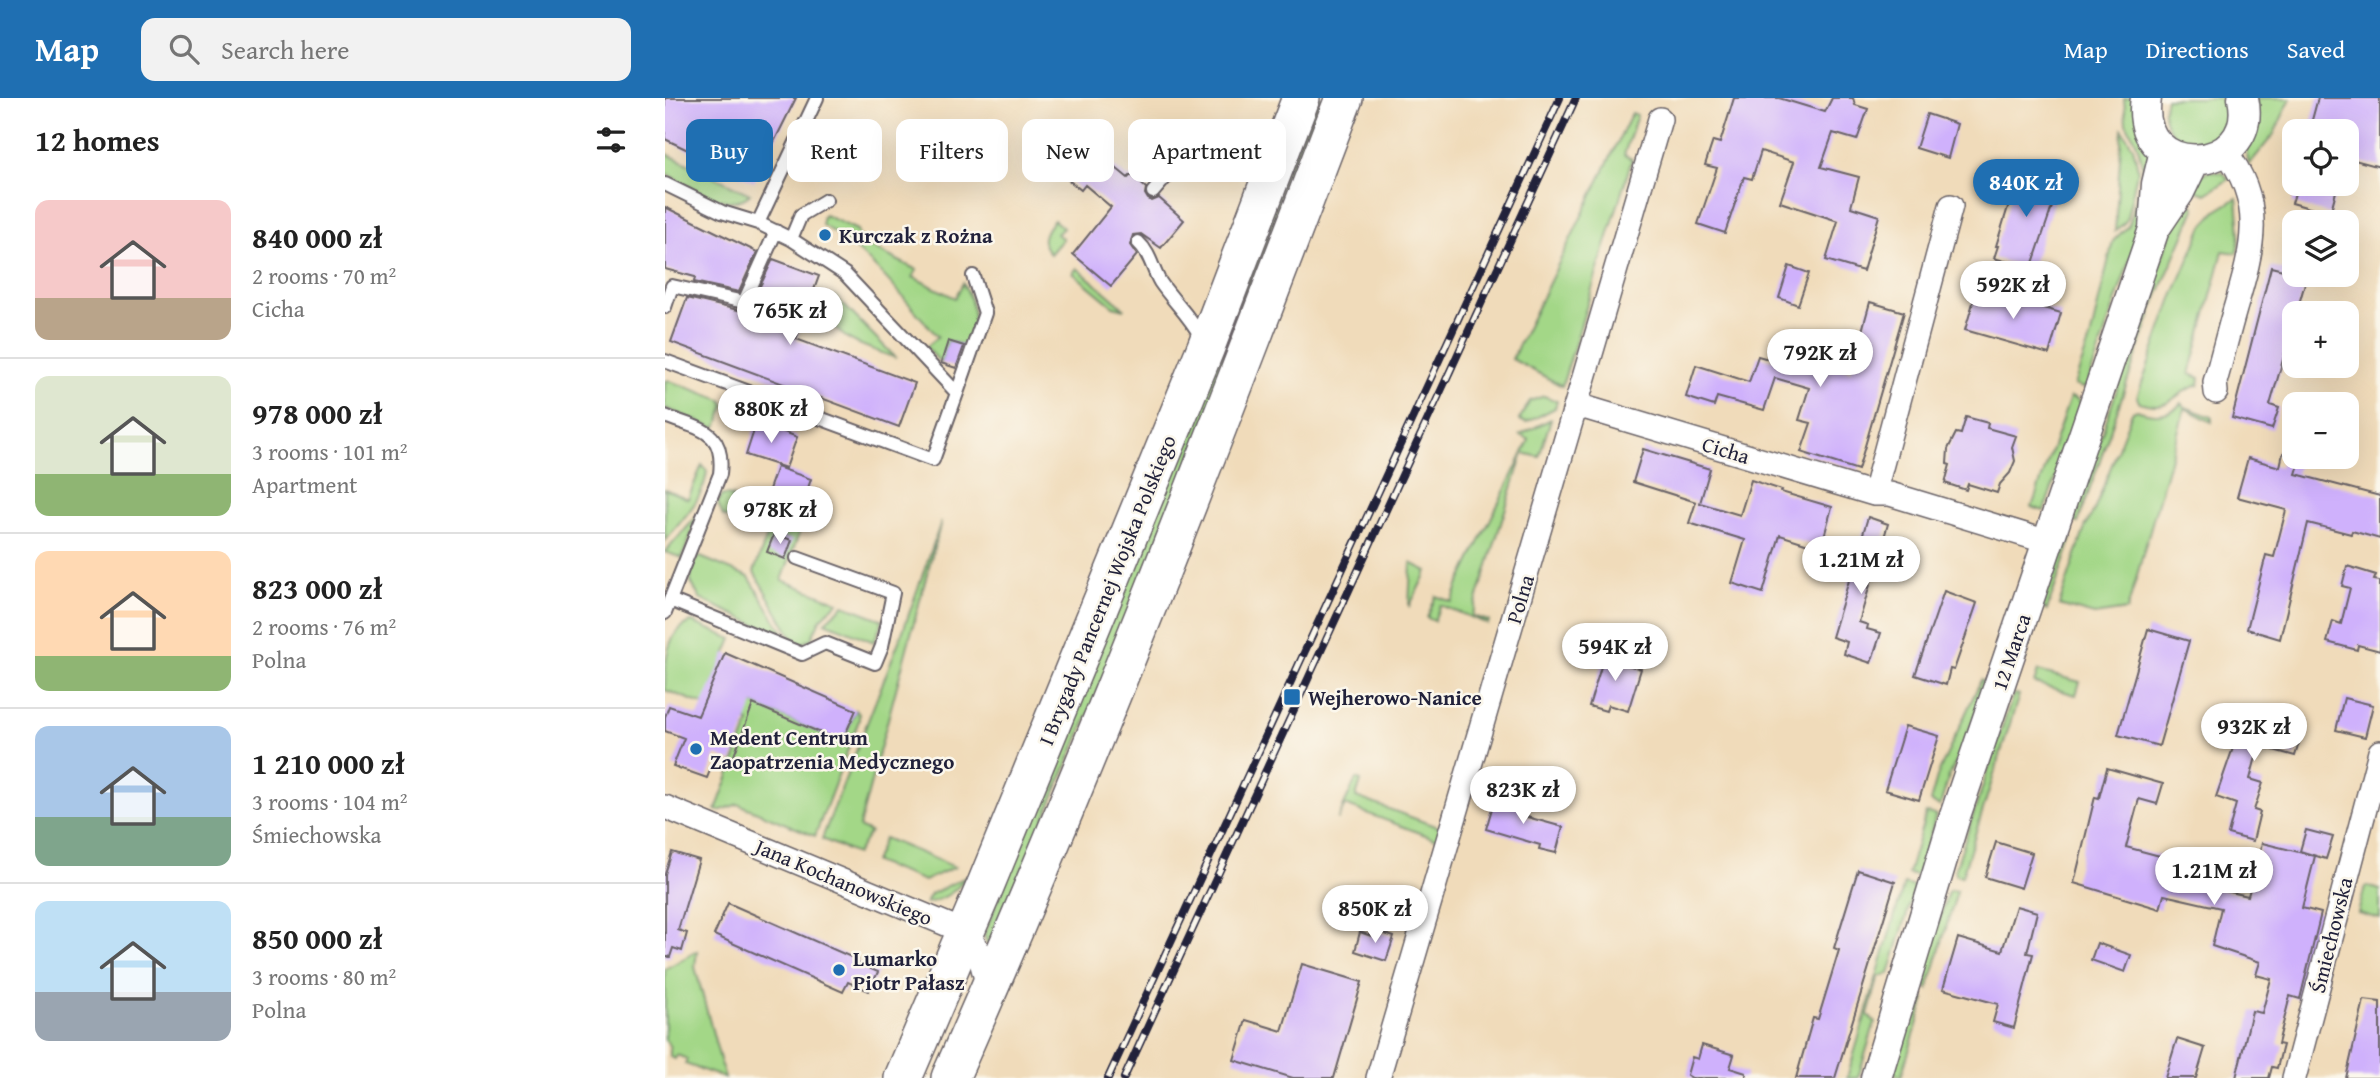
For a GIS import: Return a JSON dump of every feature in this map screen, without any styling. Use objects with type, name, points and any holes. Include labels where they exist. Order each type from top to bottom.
[{"type":"main road","name":"I Brygady Pancernej Wojska Polskiego","points":[[950,1078],[1112,699],[1344,98]]},
{"type":"main road","name":"I Brygady Pancernej Wojska Polskiego","points":[[903,1078],[1206,347],[1296,111]]},
{"type":"street","points":[[2146,98],[2144,111],[2147,127],[2154,141],[2165,152],[2194,161],[2205,160],[2225,151],[2235,141],[2245,116],[2243,98]]},
{"type":"street","name":"Polna","points":[[1378,1078],[1660,120]]},
{"type":"street","points":[[2216,392],[2215,382],[2250,258],[2252,229],[2245,185],[2225,151]]},
{"type":"street","name":"12 Marca","points":[[1876,1078],[1955,816],[2154,229],[2157,184],[2165,152]]},
{"type":"street","name":"12 Marca","points":[[2154,229],[2179,192],[2194,161]]},
{"type":"street","points":[[1874,494],[1951,206]]},
{"type":"street","name":"Cicha","points":[[1577,405],[1874,494],[1890,494],[2048,542]]},
{"type":"street","name":"Śmiechowska","points":[[2294,1078],[2376,779],[2380,752]]},
{"type":"street","name":"Jana Kochanowskiego","points":[[665,807],[965,932]]},
{"type":"street","points":[[965,932],[978,950],[989,990]]},
{"type":"lane","points":[[758,223],[817,98]]},
{"type":"lane","points":[[1153,192],[1166,177],[1296,111]]},
{"type":"lane","points":[[665,184],[722,212],[758,223],[791,239],[845,274],[957,393]]},
{"type":"lane","points":[[791,239],[801,215],[826,200]]},
{"type":"lane","points":[[665,307],[672,286],[744,302],[776,232]]},
{"type":"lane","points":[[1138,242],[1146,250],[1160,281],[1193,323],[1206,347]]},
{"type":"lane","points":[[665,361],[933,460],[985,313],[973,276]]},
{"type":"lane","points":[[665,416],[711,435],[716,441],[722,460],[720,474],[665,613]]},
{"type":"lane","points":[[670,600],[802,654],[825,643],[875,663],[882,646],[893,593],[797,558]]},
{"type":"green space","points":[[1312,98],[1331,98],[1110,664],[989,948],[984,935],[1279,182],[1286,182],[1286,164]]},
{"type":"green space","points":[[2124,98],[2138,98],[2151,155],[2145,175],[2137,144],[2126,123]]},
{"type":"green space","points":[[2166,98],[2228,98],[2230,117],[2223,131],[2211,139],[2197,142],[2183,139],[2171,131],[2164,117]]},
{"type":"green space","points":[[2257,98],[2291,98],[2274,134],[2249,165],[2246,150]]},
{"type":"green space","points":[[1632,113],[1637,115],[1624,155],[1632,159],[1562,386],[1512,359]]},
{"type":"green space","points":[[2122,129],[2133,147],[2138,169],[2126,221],[2115,231]]},
{"type":"green space","points":[[665,153],[686,163],[686,182],[725,182],[750,194],[741,200],[720,199],[708,196],[665,173]]},
{"type":"green space","points":[[2210,171],[2223,173],[2229,179],[2206,194],[2190,189],[2202,174]]},
{"type":"green space","points":[[2148,190],[2135,244],[2087,386],[2083,388],[2074,385],[2090,339],[2113,241],[2129,225],[2139,191]]},
{"type":"green space","points":[[2237,198],[2240,235],[2237,253],[2223,251],[2190,374],[2200,378],[2199,385],[2159,405],[2139,402],[2137,397],[2171,301],[2203,226],[2216,211]]},
{"type":"green space","points":[[2184,202],[2193,205],[2195,209],[2154,305],[2078,523],[2072,521],[2167,243]]},
{"type":"green space","points":[[825,215],[857,230],[861,242],[917,270],[913,277],[955,298],[963,283],[974,316],[971,336],[959,368],[964,346],[948,341],[941,363],[926,347],[938,337],[870,262],[822,225]]},
{"type":"green space","points":[[1054,220],[1063,228],[1057,234],[1063,239],[1050,254],[1044,237]]},
{"type":"green space","points":[[1077,268],[1125,309],[1113,306],[1073,273]]},
{"type":"green space","points":[[835,296],[896,358],[855,342],[837,329],[831,321],[830,312]]},
{"type":"green space","points":[[667,380],[722,400],[725,405],[718,425],[714,428],[665,408]]},
{"type":"green space","points":[[1544,396],[1557,401],[1555,408],[1526,423],[1519,420],[1530,401]]},
{"type":"green space","points":[[2070,397],[2079,400],[2081,404],[2044,511],[2032,507]]},
{"type":"green space","points":[[2182,403],[2185,407],[2212,417],[2212,422],[2185,408],[2127,610],[2094,615],[2059,605],[2086,525],[2094,511],[2132,412],[2137,410],[2161,414],[2172,411]]},
{"type":"green space","points":[[1551,419],[1539,457],[1523,453],[1529,440],[1520,435]]},
{"type":"green space","points":[[1523,453],[1472,616],[1489,621],[1488,624],[1440,605],[1434,621],[1427,618],[1436,596],[1452,602]]},
{"type":"green space","points":[[702,465],[707,471],[702,491],[665,541],[665,489],[688,499]]},
{"type":"green space","points":[[721,496],[733,496],[731,502],[801,528],[782,580],[838,602],[820,620],[811,639],[800,645],[795,643],[754,572],[768,533],[723,516],[718,504]]},
{"type":"green space","points":[[699,514],[682,558],[665,552]]},
{"type":"green space","points":[[941,522],[859,827],[870,832],[856,854],[822,839],[904,628]]},
{"type":"green space","points":[[2067,536],[2072,538],[2047,610],[2042,607]]},
{"type":"green space","points":[[698,556],[749,577],[787,639],[700,599],[691,582],[691,573]]},
{"type":"green space","points":[[1411,563],[1427,571],[1409,607]]},
{"type":"green space","points":[[844,605],[883,620],[874,642],[825,622]]},
{"type":"green space","points":[[692,622],[732,639],[712,686],[842,742],[856,710],[859,714],[815,836],[738,804],[716,810],[749,722],[665,690],[668,650],[676,633]]},
{"type":"green space","points":[[2038,671],[2080,682],[2076,695],[2034,683]]},
{"type":"green space","points":[[1981,680],[1986,683],[1940,806],[1930,802],[1938,774]]},
{"type":"green space","points":[[2013,695],[2019,695],[1962,876],[1956,875],[1955,870]]},
{"type":"green space","points":[[1356,779],[1361,781],[1356,797],[1443,829],[1441,841],[1345,805],[1337,821]]},
{"type":"green space","points":[[1926,813],[1936,815],[1918,876],[1908,874]]},
{"type":"green space","points":[[884,838],[955,867],[924,881],[874,862]]},
{"type":"green space","points":[[966,877],[949,894],[926,903],[931,894]]},
{"type":"green space","points":[[1904,884],[1915,887],[1889,974],[1879,976],[1868,1015],[1875,1022],[1858,1078],[1847,1078]]},
{"type":"green space","points":[[2367,886],[2380,890],[2380,919],[2358,913]]},
{"type":"green space","points":[[1957,891],[1928,989],[1920,983],[1948,892]]},
{"type":"green space","points":[[697,951],[695,967],[725,1078],[685,1064],[687,1059],[677,1055],[675,1059],[670,1057],[670,1046],[665,1040],[665,969]]},
{"type":"green space","points":[[1925,999],[1901,1077],[1893,1072],[1915,1000]]},
{"type":"building","points":[[665,98],[796,98],[773,144],[773,119],[686,119],[686,149],[665,139]]},
{"type":"building","points":[[1734,98],[1779,98],[1825,112],[1832,98],[1853,98],[1855,105],[1868,109],[1857,140],[1833,133],[1821,167],[1859,177],[1851,207],[1879,216],[1863,271],[1826,260],[1838,221],[1780,202],[1794,162],[1761,151],[1752,179],[1744,177],[1725,233],[1698,224],[1717,168],[1705,165],[1713,141],[1720,143]]},
{"type":"building","points":[[2318,98],[2380,98],[2380,167],[2359,161],[2359,119],[2312,119]]},
{"type":"building","points":[[1927,114],[1957,124],[1948,158],[1916,148]]},
{"type":"building","points":[[1114,166],[1128,178],[1128,182],[1139,182],[1146,188],[1148,199],[1152,201],[1159,198],[1184,220],[1161,248],[1141,234],[1133,235],[1130,245],[1137,255],[1111,286],[1073,254],[1111,207],[1085,185],[1081,190],[1071,182],[1114,182]]},
{"type":"building","points":[[2020,168],[2054,178],[2050,190],[2057,192],[2031,269],[1994,258]]},
{"type":"building","points":[[2294,196],[2335,196],[2331,210],[2316,210],[2292,203]]},
{"type":"building","points":[[665,207],[757,252],[739,292],[694,282],[695,277],[665,269]]},
{"type":"building","points":[[773,259],[819,276],[796,339],[915,383],[899,427],[671,342],[687,298],[742,311],[749,309]]},
{"type":"building","points":[[1789,266],[1809,273],[1798,305],[1779,298]]},
{"type":"building","points":[[2271,267],[2282,270],[2282,287],[2304,287],[2300,301],[2282,301],[2282,363],[2270,405],[2279,408],[2272,429],[2232,418]]},
{"type":"building","points":[[1977,289],[2061,313],[2049,354],[1965,330]]},
{"type":"building","points":[[1870,302],[1904,312],[1858,470],[1801,452],[1811,423],[1799,420],[1809,388],[1775,378],[1764,410],[1717,397],[1714,406],[1686,397],[1696,365],[1749,382],[1758,356],[1772,360],[1776,348],[1851,371]]},
{"type":"building","points":[[948,341],[964,346],[956,368],[941,363]]},
{"type":"building","points":[[1966,417],[1988,423],[1987,428],[2016,436],[2012,447],[2015,461],[1997,493],[1968,484],[1966,490],[1945,483],[1950,465],[1947,464],[1948,449],[1956,433],[1961,434]]},
{"type":"building","points":[[757,421],[797,437],[786,468],[746,455]]},
{"type":"building","points":[[1643,449],[1710,469],[1700,503],[1740,515],[1751,480],[1832,507],[1821,548],[1780,535],[1763,593],[1732,583],[1745,540],[1689,523],[1696,502],[1633,482]]},
{"type":"building","points":[[2248,458],[2280,467],[2282,458],[2282,469],[2298,469],[2296,474],[2380,496],[2380,539],[2308,523],[2280,639],[2247,629],[2266,555],[2274,557],[2286,510],[2237,497]]},
{"type":"building","points":[[777,467],[811,479],[802,506],[767,495]]},
{"type":"building","points":[[1868,517],[1888,524],[1859,622],[1868,625],[1867,629],[1881,633],[1871,663],[1844,654],[1847,642],[1832,637]]},
{"type":"building","points":[[774,534],[792,540],[785,559],[767,552]]},
{"type":"building","points":[[2347,566],[2376,575],[2374,580],[2380,581],[2380,651],[2358,645],[2357,650],[2327,642],[2333,621],[2341,624],[2350,588],[2342,586]]},
{"type":"building","points":[[1944,591],[1977,603],[1954,670],[1950,669],[1946,685],[1915,675]]},
{"type":"building","points":[[2148,629],[2189,641],[2159,746],[2118,735]]},
{"type":"building","points":[[1607,647],[1624,652],[1621,663],[1641,669],[1628,711],[1608,705],[1606,711],[1589,706]]},
{"type":"building","points":[[725,653],[856,710],[842,742],[753,704],[732,761],[716,755],[707,778],[673,766],[684,738],[665,731],[665,717],[669,706],[698,716]]},
{"type":"building","points":[[2344,698],[2373,705],[2365,737],[2336,730]]},
{"type":"building","points":[[2239,706],[2305,723],[2295,756],[2259,746],[2250,779],[2263,783],[2254,810],[2260,812],[2253,841],[2228,834],[2236,804],[2216,797],[2235,742],[2231,741]]},
{"type":"building","points":[[1905,726],[1939,736],[1919,800],[1885,790]]},
{"type":"building","points":[[2107,768],[2163,784],[2157,804],[2139,799],[2126,847],[2175,860],[2169,878],[2248,896],[2262,843],[2315,856],[2302,908],[2321,913],[2300,999],[2290,996],[2278,1044],[2283,1045],[2277,1068],[2272,1067],[2269,1078],[2236,1078],[2252,1011],[2262,1013],[2271,979],[2256,975],[2260,962],[2212,946],[2221,908],[2164,895],[2160,909],[2074,883],[2095,797],[2099,798]]},
{"type":"building","points":[[1495,798],[1523,806],[1520,815],[1563,827],[1556,853],[1539,849],[1540,845],[1486,829]]},
{"type":"building","points":[[2306,830],[2333,837],[2326,859],[2300,851]]},
{"type":"building","points":[[1996,842],[2032,853],[2021,888],[1985,877]]},
{"type":"building","points":[[672,852],[699,860],[678,930],[687,933],[682,951],[673,948],[670,957],[665,957],[665,874]]},
{"type":"building","points":[[1858,870],[1895,882],[1835,1078],[1796,1078],[1813,1018],[1818,1019],[1839,950],[1834,948]]},
{"type":"building","points":[[728,903],[858,960],[857,963],[878,972],[869,991],[848,982],[843,992],[714,935]]},
{"type":"building","points":[[2016,906],[2037,912],[2027,953],[2033,954],[2014,1028],[1993,1022],[1998,1004],[1943,989],[1958,938],[2002,951]]},
{"type":"building","points":[[1373,930],[1394,937],[1386,961],[1355,951],[1360,932],[1371,936]]},
{"type":"building","points":[[2097,943],[2131,955],[2125,972],[2091,960]]},
{"type":"building","points":[[1302,964],[1362,982],[1334,1078],[1293,1078],[1234,1060],[1246,1020],[1282,1031]]},
{"type":"building","points":[[2364,1000],[2380,1002],[2380,1078],[2346,1078]]},
{"type":"building","points":[[2177,1039],[2205,1048],[2196,1078],[2165,1078]]},
{"type":"building","points":[[1702,1045],[1734,1055],[1730,1068],[1746,1073],[1746,1078],[1692,1078],[1687,1075],[1692,1057],[1698,1059]]},
{"type":"railway","points":[[1108,1078],[1560,98]]},
{"type":"railway","points":[[1124,1078],[1576,98]]},
{"type":"place","name":"Kurczak z Rożna","points":[[825,235]]},
{"type":"place","name":"Wejherowo-Nanice","points":[[1292,697]]},
{"type":"place","name":"Medent Centrum Zaopatrzenia Medycznego","points":[[696,749]]},
{"type":"place","name":"Lumarko Piotr Pałasz","points":[[839,970]]}]
